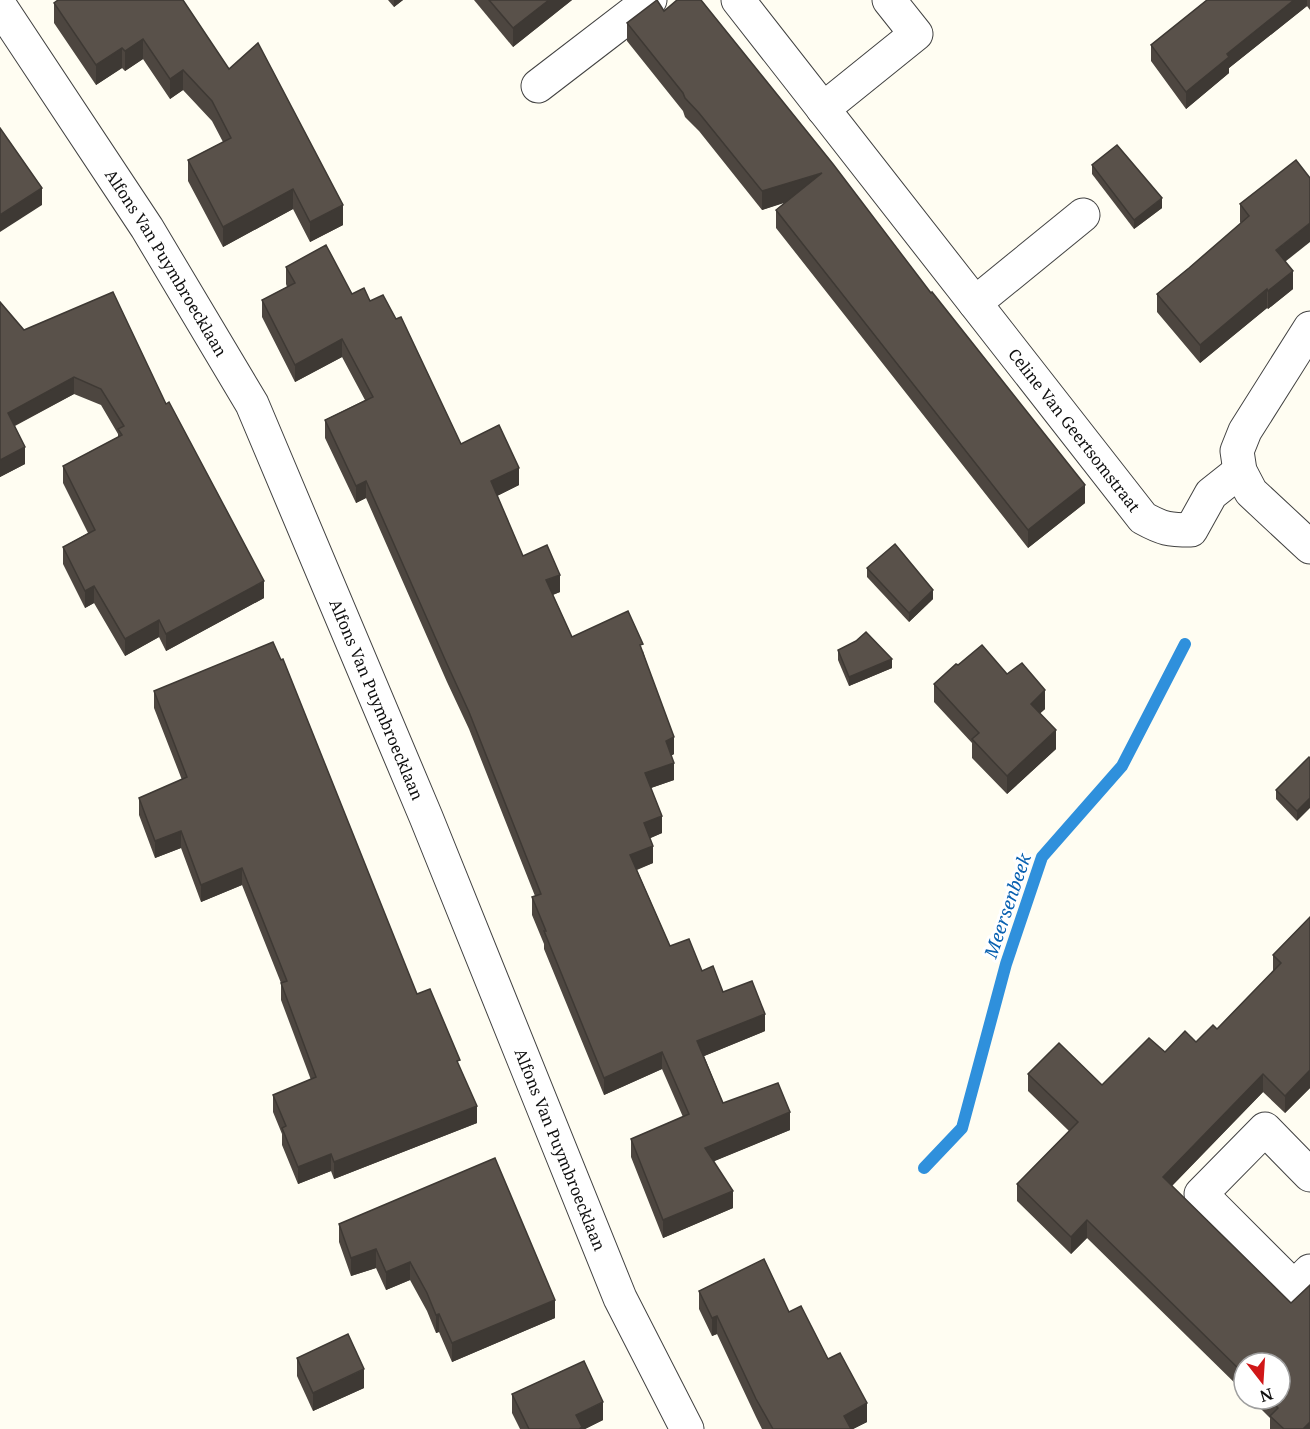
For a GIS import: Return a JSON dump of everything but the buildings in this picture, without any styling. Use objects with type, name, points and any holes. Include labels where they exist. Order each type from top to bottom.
[{"type":"street","points":[[538,86],[650,0]]},
{"type":"street","name":"Celine Van Geertsomstraat","points":[[738,0],[1143,518],[1161,528],[1191,530],[1211,494],[1240,471]]},
{"type":"street","points":[[823,109],[916,34],[889,0]]},
{"type":"street","name":"Alfons Van Puymbroecklaan","points":[[0,6],[147,228],[252,404],[426,817],[620,1298],[687,1429]]},
{"type":"street","points":[[975,303],[1083,215]]},
{"type":"street","points":[[1310,328],[1245,431],[1237,451],[1240,471],[1251,492],[1310,547]]},
{"type":"street","points":[[1309,1173],[1265,1129],[1201,1194],[1294,1287],[1310,1271]]},
{"type":"waterway","name":"Meersenbeek","points":[[924,1168],[962,1128],[1006,964],[1042,857],[1122,766],[1185,644]]}]
